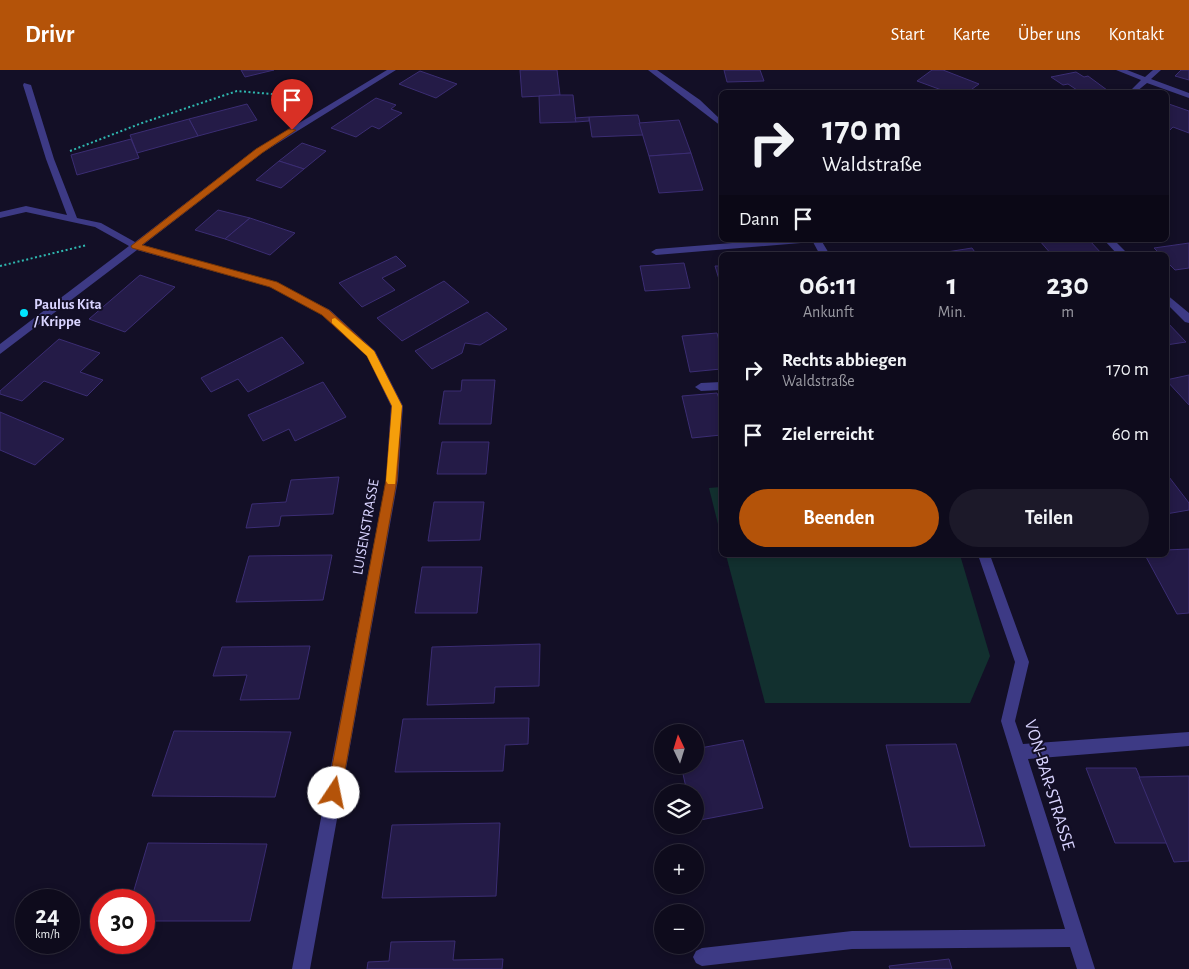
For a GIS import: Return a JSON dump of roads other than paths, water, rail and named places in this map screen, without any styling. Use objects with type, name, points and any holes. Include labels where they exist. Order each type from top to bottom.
[{"type":"street","points":[[0,350],[259,151],[392,70]]},
{"type":"street","points":[[652,70],[697,102],[719,122]]},
{"type":"street","points":[[1120,70],[1189,96]]},
{"type":"street","points":[[1134,90],[1157,70]]},
{"type":"street","points":[[28,85],[50,159],[73,219]]},
{"type":"street","name":"LUISENSTRASSE","points":[[0,215],[26,209],[98,225],[131,249],[273,284],[326,312],[370,354],[397,406],[392,480],[301,969]]},
{"type":"street","points":[[656,252],[785,242]]},
{"type":"street","points":[[1111,242],[1121,252]]},
{"type":"street","points":[[1169,300],[1189,319]]},
{"type":"street","points":[[702,387],[719,386]]},
{"type":"street","name":"VON-BAR-STRASSE","points":[[985,557],[1022,662],[1008,721],[1086,969]]},
{"type":"street","points":[[1018,752],[1189,739]]},
{"type":"street","points":[[702,957],[852,940],[1076,938]]},
{"type":"place","name":"Paulus Kita / Krippe","points":[[24,313]]}]
